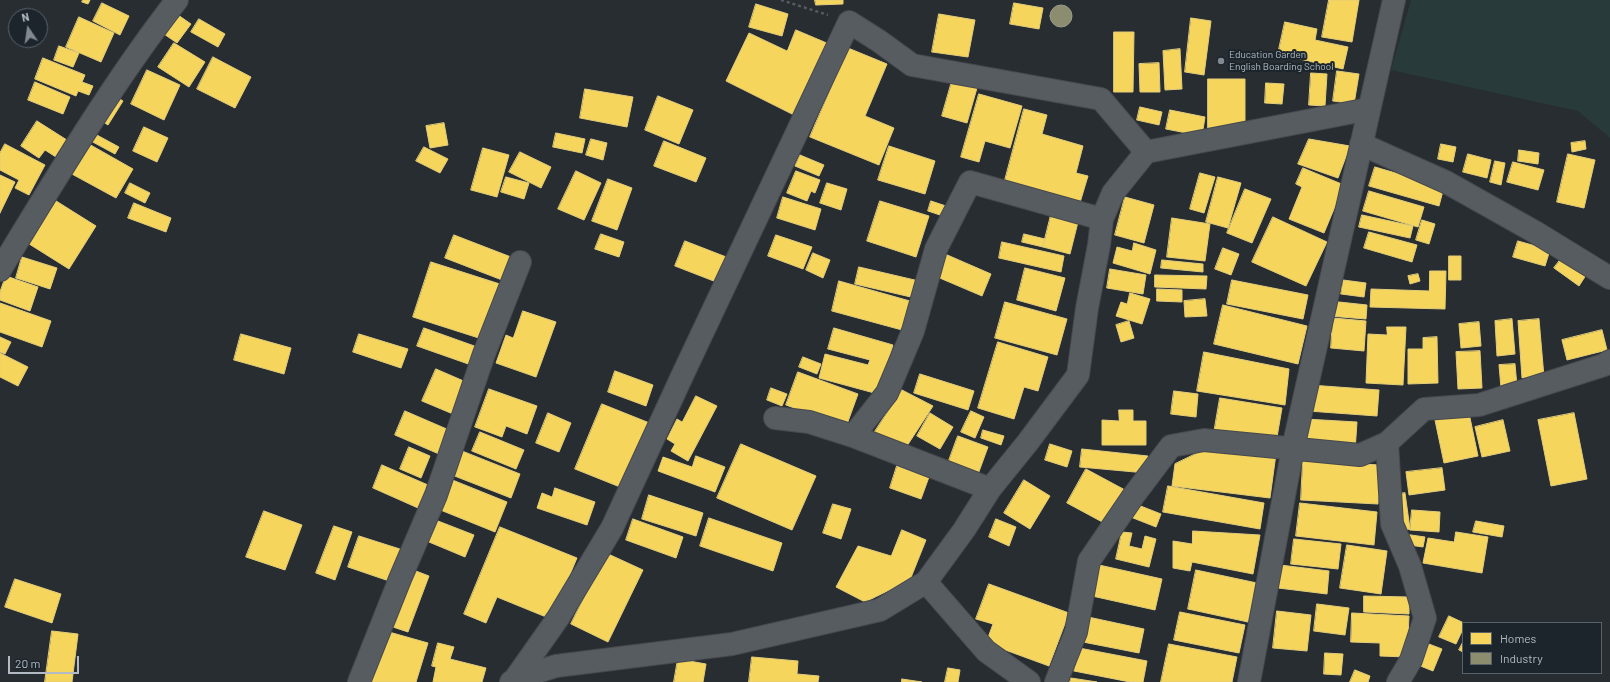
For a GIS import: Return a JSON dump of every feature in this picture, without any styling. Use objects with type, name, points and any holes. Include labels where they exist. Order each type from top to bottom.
[{"type":"street","points":[[0,270],[104,101],[152,32],[177,0]]},
{"type":"street","points":[[1249,682],[1293,448],[1394,0]]},
{"type":"street","points":[[513,680],[558,618],[612,528],[849,22],[879,41],[912,65],[1101,99],[1146,152]]},
{"type":"street","points":[[513,680],[556,666],[732,644],[880,610],[926,582],[964,530],[990,489],[1028,442],[1078,375],[1087,308],[1099,245],[1102,219],[1113,193],[1146,152],[1369,109]]},
{"type":"street","points":[[1361,144],[1446,182],[1535,232],[1610,278]]},
{"type":"street","points":[[853,436],[887,393],[913,332],[936,249],[970,182],[1102,219]]},
{"type":"street","points":[[359,682],[400,578],[436,495],[484,354],[520,262]]},
{"type":"street","points":[[1056,682],[1076,632],[1089,561],[1134,495],[1171,446],[1204,440],[1360,454],[1387,443],[1424,409],[1478,405],[1610,362]]},
{"type":"street","points":[[775,418],[809,422],[853,436],[990,489]]},
{"type":"street","points":[[1387,443],[1392,524],[1410,566],[1425,618],[1410,660],[1398,682]]},
{"type":"street","points":[[926,582],[986,651],[1029,682]]},
{"type":"path","points":[[781,0],[849,22]]},
{"type":"shaded area","points":[[1411,0],[1610,0],[1610,138],[1578,111],[1391,70]]},
{"type":"building: Homes","points":[[83,0],[90,0],[88,4],[82,2]]},
{"type":"building: Homes","points":[[815,0],[843,0],[843,4],[816,5]]},
{"type":"building: Homes","points":[[1329,0],[1359,0],[1352,42],[1322,37]]},
{"type":"building: Homes","points":[[102,3],[129,16],[120,35],[93,21]]},
{"type":"building: Homes","points":[[1014,3],[1043,8],[1039,29],[1010,24]]},
{"type":"building: Homes","points":[[756,4],[788,14],[782,36],[749,27]]},
{"type":"building: Homes","points":[[939,14],[975,20],[968,57],[932,52]]},
{"type":"building: Homes","points":[[178,15],[191,24],[177,43],[164,34]]},
{"type":"building: Homes","points":[[79,17],[114,33],[101,62],[66,47]]},
{"type":"building: Homes","points":[[1191,18],[1211,21],[1204,75],[1185,72]]},
{"type":"building: Homes","points":[[199,19],[225,34],[218,47],[191,32]]},
{"type":"building: Homes","points":[[1285,22],[1317,29],[1315,40],[1348,47],[1343,69],[1278,54]]},
{"type":"building: Homes","points":[[796,30],[829,44],[796,116],[726,81],[749,33],[787,51]]},
{"type":"building: Homes","points":[[1114,32],[1134,32],[1133,92],[1114,92]]},
{"type":"building: Homes","points":[[174,43],[205,62],[189,87],[158,67]]},
{"type":"building: Homes","points":[[59,46],[79,53],[73,67],[54,60]]},
{"type":"building: Homes","points":[[848,48],[887,64],[865,116],[894,128],[879,165],[810,137]]},
{"type":"building: Homes","points":[[1180,49],[1182,89],[1165,90],[1163,51]]},
{"type":"building: Homes","points":[[213,57],[251,77],[235,108],[197,89]]},
{"type":"building: Homes","points":[[43,58],[85,75],[82,82],[93,86],[89,95],[78,91],[76,96],[35,79]]},
{"type":"building: Homes","points":[[1159,63],[1160,92],[1140,92],[1139,64]]},
{"type":"building: Homes","points":[[147,70],[180,85],[164,120],[131,104]]},
{"type":"building: Homes","points":[[1337,71],[1359,74],[1354,104],[1333,101]]},
{"type":"building: Homes","points":[[1311,73],[1327,74],[1325,106],[1309,105]]},
{"type":"building: Homes","points":[[1208,79],[1245,79],[1245,128],[1208,128]]},
{"type":"building: Homes","points":[[952,81],[977,88],[967,123],[942,116]]},
{"type":"building: Homes","points":[[35,82],[70,97],[63,114],[28,100]]},
{"type":"building: Homes","points":[[1266,83],[1284,84],[1282,104],[1265,103]]},
{"type":"building: Homes","points":[[585,89],[633,97],[627,127],[580,118]]},
{"type":"building: Homes","points":[[979,94],[1022,106],[1010,148],[985,141],[979,162],[961,157]]},
{"type":"building: Homes","points":[[115,96],[123,101],[108,125],[100,120]]},
{"type":"building: Homes","points":[[658,96],[693,110],[679,144],[645,130]]},
{"type":"building: Homes","points":[[1140,107],[1162,112],[1159,125],[1137,120]]},
{"type":"building: Homes","points":[[1024,109],[1047,115],[1042,134],[1083,146],[1076,173],[1088,176],[1079,206],[1004,184]]},
{"type":"building: Homes","points":[[1170,110],[1205,117],[1202,136],[1166,129]]},
{"type":"building: Homes","points":[[37,121],[70,142],[59,159],[45,150],[39,158],[21,146]]},
{"type":"building: Homes","points":[[444,123],[448,145],[430,148],[426,126]]},
{"type":"building: Homes","points":[[144,127],[168,138],[157,162],[133,151]]},
{"type":"building: Homes","points":[[556,133],[585,139],[582,153],[553,147]]},
{"type":"building: Homes","points":[[95,134],[119,147],[115,154],[91,141]]},
{"type":"building: Homes","points":[[591,139],[607,143],[603,160],[586,155]]},
{"type":"building: Homes","points":[[1309,139],[1350,146],[1338,178],[1298,164]]},
{"type":"building: Homes","points":[[664,141],[706,158],[696,182],[654,166]]},
{"type":"building: Homes","points":[[1585,141],[1586,149],[1572,152],[1571,143]]},
{"type":"building: Homes","points":[[87,143],[133,169],[116,198],[70,173]]},
{"type":"building: Homes","points":[[5,144],[45,165],[29,195],[15,188],[19,180],[0,170],[0,153]]},
{"type":"building: Homes","points":[[1441,144],[1456,147],[1453,162],[1438,159]]},
{"type":"building: Homes","points":[[889,146],[935,161],[925,194],[878,180]]},
{"type":"building: Homes","points":[[424,147],[448,159],[440,173],[416,161]]},
{"type":"building: Homes","points":[[483,148],[509,155],[497,197],[471,190]]},
{"type":"building: Homes","points":[[1519,150],[1539,153],[1538,164],[1518,161]]},
{"type":"building: Homes","points":[[520,152],[551,167],[541,188],[509,172]]},
{"type":"building: Homes","points":[[1468,154],[1491,160],[1487,178],[1463,172]]},
{"type":"building: Homes","points":[[1568,154],[1595,160],[1584,208],[1557,202]]},
{"type":"building: Homes","points":[[800,155],[824,165],[819,176],[795,166]]},
{"type":"building: Homes","points":[[1495,161],[1505,163],[1501,185],[1490,182]]},
{"type":"building: Homes","points":[[1513,162],[1544,170],[1538,190],[1507,182]]},
{"type":"building: Homes","points":[[1375,167],[1444,187],[1439,206],[1369,186]]},
{"type":"building: Homes","points":[[1303,168],[1344,185],[1324,233],[1289,219],[1302,187],[1296,184]]},
{"type":"building: Homes","points":[[576,171],[601,183],[584,220],[558,209]]},
{"type":"building: Homes","points":[[796,171],[820,180],[815,193],[811,191],[807,201],[787,193]]},
{"type":"building: Homes","points":[[1200,173],[1215,177],[1204,213],[1190,209]]},
{"type":"building: Homes","points":[[0,175],[15,182],[0,213]]},
{"type":"building: Homes","points":[[506,177],[529,183],[524,199],[501,192]]},
{"type":"building: Homes","points":[[1218,177],[1241,183],[1228,228],[1206,222]]},
{"type":"building: Homes","points":[[608,179],[632,188],[617,230],[592,221]]},
{"type":"building: Homes","points":[[130,183],[150,193],[145,203],[125,193]]},
{"type":"building: Homes","points":[[827,183],[847,189],[841,210],[820,203]]},
{"type":"building: Homes","points":[[1245,189],[1271,199],[1252,243],[1227,233]]},
{"type":"building: Homes","points":[[1369,191],[1424,207],[1418,227],[1363,211]]},
{"type":"building: Homes","points":[[783,197],[821,209],[815,230],[777,218]]},
{"type":"building: Homes","points":[[1125,197],[1154,205],[1144,243],[1115,235]]},
{"type":"building: Homes","points":[[53,199],[96,226],[69,269],[26,242]]},
{"type":"building: Homes","points":[[880,201],[929,216],[916,257],[867,241]]},
{"type":"building: Homes","points":[[931,201],[949,207],[946,217],[928,211]]},
{"type":"building: Homes","points":[[134,203],[171,218],[166,232],[128,218]]},
{"type":"building: Homes","points":[[1051,215],[1078,222],[1070,254],[1043,247]]},
{"type":"building: Homes","points":[[1362,215],[1413,226],[1410,238],[1359,227]]},
{"type":"building: Homes","points":[[1273,217],[1327,242],[1306,286],[1252,262]]},
{"type":"building: Homes","points":[[1172,218],[1210,224],[1205,261],[1167,257]]},
{"type":"building: Homes","points":[[1422,220],[1435,224],[1429,244],[1416,240]]},
{"type":"building: Homes","points":[[1369,232],[1417,245],[1412,262],[1364,248]]},
{"type":"building: Homes","points":[[601,234],[624,242],[619,257],[595,249]]},
{"type":"building: Homes","points":[[1024,234],[1045,239],[1043,247],[1022,242]]},
{"type":"building: Homes","points":[[454,235],[511,257],[502,280],[445,258]]},
{"type":"building: Homes","points":[[776,235],[812,247],[803,269],[768,256]]},
{"type":"building: Homes","points":[[685,241],[734,260],[724,285],[675,266]]},
{"type":"building: Homes","points":[[1518,241],[1550,250],[1545,266],[1513,257]]},
{"type":"building: Homes","points":[[1002,242],[1064,256],[1061,272],[999,258]]},
{"type":"building: Homes","points":[[1134,243],[1156,250],[1150,274],[1113,263],[1117,247],[1132,251]]},
{"type":"building: Homes","points":[[1223,248],[1239,254],[1231,275],[1215,269]]},
{"type":"building: Homes","points":[[813,253],[830,260],[823,278],[806,270]]},
{"type":"building: Homes","points":[[945,254],[991,274],[982,296],[935,276]]},
{"type":"building: Homes","points":[[1564,255],[1588,272],[1579,286],[1554,268]]},
{"type":"building: Homes","points":[[1449,256],[1461,256],[1461,280],[1449,280]]},
{"type":"building: Homes","points":[[22,257],[57,268],[50,289],[16,278]]},
{"type":"building: Homes","points":[[1162,260],[1203,264],[1203,272],[1161,268]]},
{"type":"building: Homes","points":[[431,262],[503,285],[485,340],[413,317]]},
{"type":"building: Homes","points":[[859,267],[919,281],[915,298],[855,284]]},
{"type":"building: Homes","points":[[1025,268],[1065,278],[1056,311],[1017,300]]},
{"type":"building: Homes","points":[[1110,269],[1146,275],[1143,294],[1107,288]]},
{"type":"building: Homes","points":[[1430,271],[1446,271],[1445,309],[1370,307],[1371,289],[1429,291]]},
{"type":"building: Homes","points":[[1418,274],[1420,281],[1410,284],[1408,276]]},
{"type":"building: Homes","points":[[1155,275],[1207,276],[1206,289],[1155,287]]},
{"type":"building: Homes","points":[[6,276],[38,287],[30,311],[0,300],[0,292]]},
{"type":"building: Homes","points":[[1232,280],[1308,295],[1303,319],[1227,304]]},
{"type":"building: Homes","points":[[1343,280],[1366,283],[1364,297],[1341,294]]},
{"type":"building: Homes","points":[[839,281],[910,301],[902,330],[832,311]]},
{"type":"building: Homes","points":[[1157,289],[1182,290],[1182,302],[1157,301]]},
{"type":"building: Homes","points":[[1130,293],[1150,299],[1142,324],[1116,316],[1121,302],[1127,304]]},
{"type":"building: Homes","points":[[1205,299],[1207,316],[1185,317],[1184,301]]},
{"type":"building: Homes","points":[[1330,301],[1367,305],[1366,319],[1329,316]]},
{"type":"building: Homes","points":[[1005,302],[1067,319],[1057,355],[995,338]]},
{"type":"building: Homes","points":[[0,303],[51,321],[42,347],[0,332]]},
{"type":"building: Homes","points":[[1223,305],[1307,326],[1298,364],[1214,344]]},
{"type":"building: Homes","points":[[523,311],[556,322],[536,377],[496,363],[506,335],[513,338]]},
{"type":"building: Homes","points":[[1333,318],[1366,321],[1364,351],[1331,348]]},
{"type":"building: Homes","points":[[1512,319],[1515,354],[1497,356],[1495,321]]},
{"type":"building: Homes","points":[[1539,319],[1544,377],[1522,378],[1518,321]]},
{"type":"building: Homes","points":[[1129,321],[1134,338],[1121,342],[1116,325]]},
{"type":"building: Homes","points":[[1479,322],[1481,346],[1461,348],[1459,324]]},
{"type":"building: Homes","points":[[1387,327],[1406,327],[1403,385],[1366,383],[1368,334],[1387,335]]},
{"type":"building: Homes","points":[[424,328],[480,348],[474,366],[417,346]]},
{"type":"building: Homes","points":[[834,328],[893,345],[878,394],[819,378],[825,354],[868,365],[870,360],[828,349]]},
{"type":"building: Homes","points":[[1602,330],[1607,350],[1567,360],[1562,340]]},
{"type":"building: Homes","points":[[241,334],[291,348],[284,374],[234,360]]},
{"type":"building: Homes","points":[[359,334],[408,349],[401,368],[353,352]]},
{"type":"building: Homes","points":[[0,337],[11,342],[5,354],[0,352]]},
{"type":"building: Homes","points":[[1437,337],[1438,383],[1408,384],[1408,349],[1423,349],[1423,338]]},
{"type":"building: Homes","points":[[998,342],[1048,357],[1038,391],[1024,387],[1014,419],[978,408]]},
{"type":"building: Homes","points":[[1480,351],[1482,388],[1458,389],[1456,352]]},
{"type":"building: Homes","points":[[1204,352],[1289,369],[1285,405],[1197,391]]},
{"type":"building: Homes","points":[[0,353],[28,367],[18,386],[0,377]]},
{"type":"building: Homes","points":[[803,357],[821,364],[817,374],[799,367]]},
{"type":"building: Homes","points":[[1515,364],[1517,386],[1501,388],[1499,365]]},
{"type":"building: Homes","points":[[436,369],[466,382],[453,414],[422,401]]},
{"type":"building: Homes","points":[[615,371],[653,385],[646,406],[608,392]]},
{"type":"building: Homes","points":[[798,372],[858,394],[846,427],[786,405]]},
{"type":"building: Homes","points":[[920,374],[974,391],[968,410],[914,393]]},
{"type":"building: Homes","points":[[1310,385],[1379,390],[1377,416],[1308,411]]},
{"type":"building: Homes","points":[[771,388],[787,394],[782,406],[767,400]]},
{"type":"building: Homes","points":[[489,389],[537,406],[527,434],[506,426],[502,437],[475,427]]},
{"type":"building: Homes","points":[[902,390],[933,406],[905,449],[874,433]]},
{"type":"building: Homes","points":[[1174,391],[1198,394],[1196,417],[1171,414]]},
{"type":"building: Homes","points":[[696,396],[717,406],[688,461],[671,451],[675,444],[667,439],[677,419],[682,422]]},
{"type":"building: Homes","points":[[1220,398],[1282,408],[1276,443],[1214,433]]},
{"type":"building: Homes","points":[[602,404],[652,424],[625,489],[575,469]]},
{"type":"building: Homes","points":[[1119,410],[1133,410],[1133,421],[1146,421],[1146,445],[1102,445],[1102,420],[1119,421]]},
{"type":"building: Homes","points":[[405,411],[449,430],[439,454],[395,435]]},
{"type":"building: Homes","points":[[971,411],[984,417],[975,438],[961,432]]},
{"type":"building: Homes","points":[[548,413],[571,423],[559,452],[536,443]]},
{"type":"building: Homes","points":[[930,413],[953,427],[940,449],[917,436]]},
{"type":"building: Homes","points":[[1469,413],[1478,456],[1444,463],[1435,420]]},
{"type":"building: Homes","points":[[1574,413],[1587,479],[1551,486],[1538,420]]},
{"type":"building: Homes","points":[[1305,419],[1357,422],[1355,451],[1304,448]]},
{"type":"building: Homes","points":[[1503,420],[1510,451],[1482,457],[1475,427]]},
{"type":"building: Homes","points":[[983,430],[1004,436],[1001,445],[981,438]]},
{"type":"building: Homes","points":[[480,432],[524,450],[516,469],[472,451]]},
{"type":"building: Homes","points":[[958,436],[988,447],[977,477],[947,466]]},
{"type":"building: Homes","points":[[741,444],[816,476],[792,530],[717,498]]},
{"type":"building: Homes","points":[[1050,444],[1072,451],[1067,467],[1045,460]]},
{"type":"building: Homes","points":[[1212,446],[1276,454],[1270,498],[1172,486],[1175,464]]},
{"type":"building: Homes","points":[[409,447],[430,456],[421,478],[400,469]]},
{"type":"building: Homes","points":[[1082,449],[1148,456],[1146,473],[1080,467]]},
{"type":"building: Homes","points":[[462,451],[520,474],[511,498],[452,475]]},
{"type":"building: Homes","points":[[696,456],[725,467],[715,492],[658,471],[663,457],[692,467]]},
{"type":"building: Homes","points":[[1303,461],[1380,465],[1378,504],[1301,500]]},
{"type":"building: Homes","points":[[382,465],[428,485],[418,508],[373,488]]},
{"type":"building: Homes","points":[[897,466],[929,477],[921,499],[890,488]]},
{"type":"building: Homes","points":[[1442,468],[1445,490],[1409,495],[1406,472]]},
{"type":"building: Homes","points":[[1086,469],[1125,490],[1106,524],[1067,503]]},
{"type":"building: Homes","points":[[450,479],[507,502],[495,532],[438,509]]},
{"type":"building: Homes","points":[[1024,480],[1050,496],[1030,529],[1004,513]]},
{"type":"building: Homes","points":[[1168,486],[1264,503],[1260,529],[1163,512]]},
{"type":"building: Homes","points":[[555,488],[595,502],[587,525],[537,508],[542,493],[552,497]]},
{"type":"building: Homes","points":[[1405,493],[1410,529],[1397,531],[1392,495]]},
{"type":"building: Homes","points":[[649,495],[703,513],[696,536],[642,519]]},
{"type":"building: Homes","points":[[1133,503],[1161,514],[1156,527],[1128,516]]},
{"type":"building: Homes","points":[[1300,503],[1377,512],[1374,545],[1296,536]]},
{"type":"building: Homes","points":[[833,504],[851,509],[841,539],[823,533]]},
{"type":"building: Homes","points":[[1412,510],[1440,512],[1439,532],[1410,530]]},
{"type":"building: Homes","points":[[264,511],[302,525],[285,570],[246,557]]},
{"type":"building: Homes","points":[[709,518],[782,543],[773,571],[700,546]]},
{"type":"building: Homes","points":[[633,519],[683,537],[676,558],[626,540]]},
{"type":"building: Homes","points":[[996,519],[1016,527],[1009,546],[989,537]]},
{"type":"building: Homes","points":[[438,521],[474,535],[465,557],[429,542]]},
{"type":"building: Homes","points":[[1476,521],[1504,526],[1502,537],[1473,532]]},
{"type":"building: Homes","points":[[334,526],[352,532],[335,580],[316,573]]},
{"type":"building: Homes","points":[[500,527],[577,558],[551,619],[497,597],[486,623],[464,614]]},
{"type":"building: Homes","points":[[902,530],[926,540],[910,580],[865,602],[836,587],[858,546],[891,556]]},
{"type":"building: Homes","points":[[1193,531],[1260,535],[1253,574],[1192,562],[1190,571],[1173,568],[1173,541],[1192,544]]},
{"type":"building: Homes","points":[[1122,532],[1132,533],[1129,546],[1142,549],[1145,536],[1156,539],[1149,567],[1116,559]]},
{"type":"building: Homes","points":[[1456,532],[1488,537],[1482,573],[1423,563],[1428,538],[1454,542]]},
{"type":"building: Homes","points":[[1404,534],[1425,537],[1423,547],[1402,544]]},
{"type":"building: Homes","points":[[359,536],[403,550],[392,582],[348,567]]},
{"type":"building: Homes","points":[[1294,539],[1341,544],[1338,569],[1291,564]]},
{"type":"building: Homes","points":[[1347,545],[1387,551],[1381,594],[1340,588]]},
{"type":"building: Homes","points":[[606,553],[643,570],[608,642],[571,624]]},
{"type":"building: Homes","points":[[1099,565],[1162,579],[1155,610],[1092,596]]},
{"type":"building: Homes","points":[[1280,565],[1329,571],[1327,594],[1278,588]]},
{"type":"building: Homes","points":[[408,568],[429,576],[408,632],[387,625]]},
{"type":"building: Homes","points":[[1196,570],[1257,583],[1248,622],[1188,609]]},
{"type":"building: Homes","points":[[15,579],[61,594],[52,623],[5,607]]},
{"type":"building: Homes","points":[[989,584],[1069,613],[1049,666],[986,643],[993,624],[976,619]]},
{"type":"building: Homes","points":[[1364,596],[1409,597],[1409,614],[1364,612]]},
{"type":"building: Homes","points":[[1317,604],[1349,608],[1345,635],[1314,631]]},
{"type":"building: Homes","points":[[1277,611],[1311,615],[1307,651],[1273,648]]},
{"type":"building: Homes","points":[[1180,612],[1245,625],[1239,653],[1174,640]]},
{"type":"building: Homes","points":[[1352,613],[1409,616],[1407,657],[1380,656],[1380,643],[1351,642]]},
{"type":"building: Homes","points":[[1449,616],[1462,622],[1462,631],[1456,644],[1439,637]]},
{"type":"building: Homes","points":[[1088,617],[1144,629],[1139,653],[1083,642]]},
{"type":"building: Homes","points":[[382,630],[428,643],[416,682],[366,682]]},
{"type":"building: Homes","points":[[52,631],[78,634],[72,682],[45,682]]},
{"type":"building: Homes","points":[[1421,641],[1442,649],[1433,671],[1413,663]]},
{"type":"building: Homes","points":[[438,643],[454,647],[450,659],[486,668],[482,682],[433,682],[436,667],[432,666]]},
{"type":"building: Homes","points":[[1169,644],[1237,657],[1232,682],[1161,682]]},
{"type":"building: Homes","points":[[1462,644],[1462,652],[1459,650]]},
{"type":"building: Homes","points":[[1079,648],[1147,661],[1143,682],[1130,682],[1074,671]]},
{"type":"building: Homes","points":[[1325,653],[1343,654],[1341,675],[1324,674]]},
{"type":"building: Homes","points":[[752,657],[798,661],[797,674],[819,676],[818,682],[749,682]]},
{"type":"building: Homes","points":[[678,659],[706,664],[703,682],[674,682]]},
{"type":"building: Homes","points":[[948,668],[960,670],[958,682],[945,682]]},
{"type":"building: Homes","points":[[1355,670],[1370,676],[1368,682],[1350,682]]},
{"type":"building: Homes","points":[[1071,678],[1097,682],[1070,682]]},
{"type":"building: Homes","points":[[902,679],[922,682],[902,682]]},
{"type":"building: Industry","points":[[1061,5],[1069,8],[1072,16],[1069,24],[1061,27],[1053,24],[1050,16],[1053,8]]},
{"type":"place","name":"Education Garden English Boarding School","points":[[1221,61]]}]
